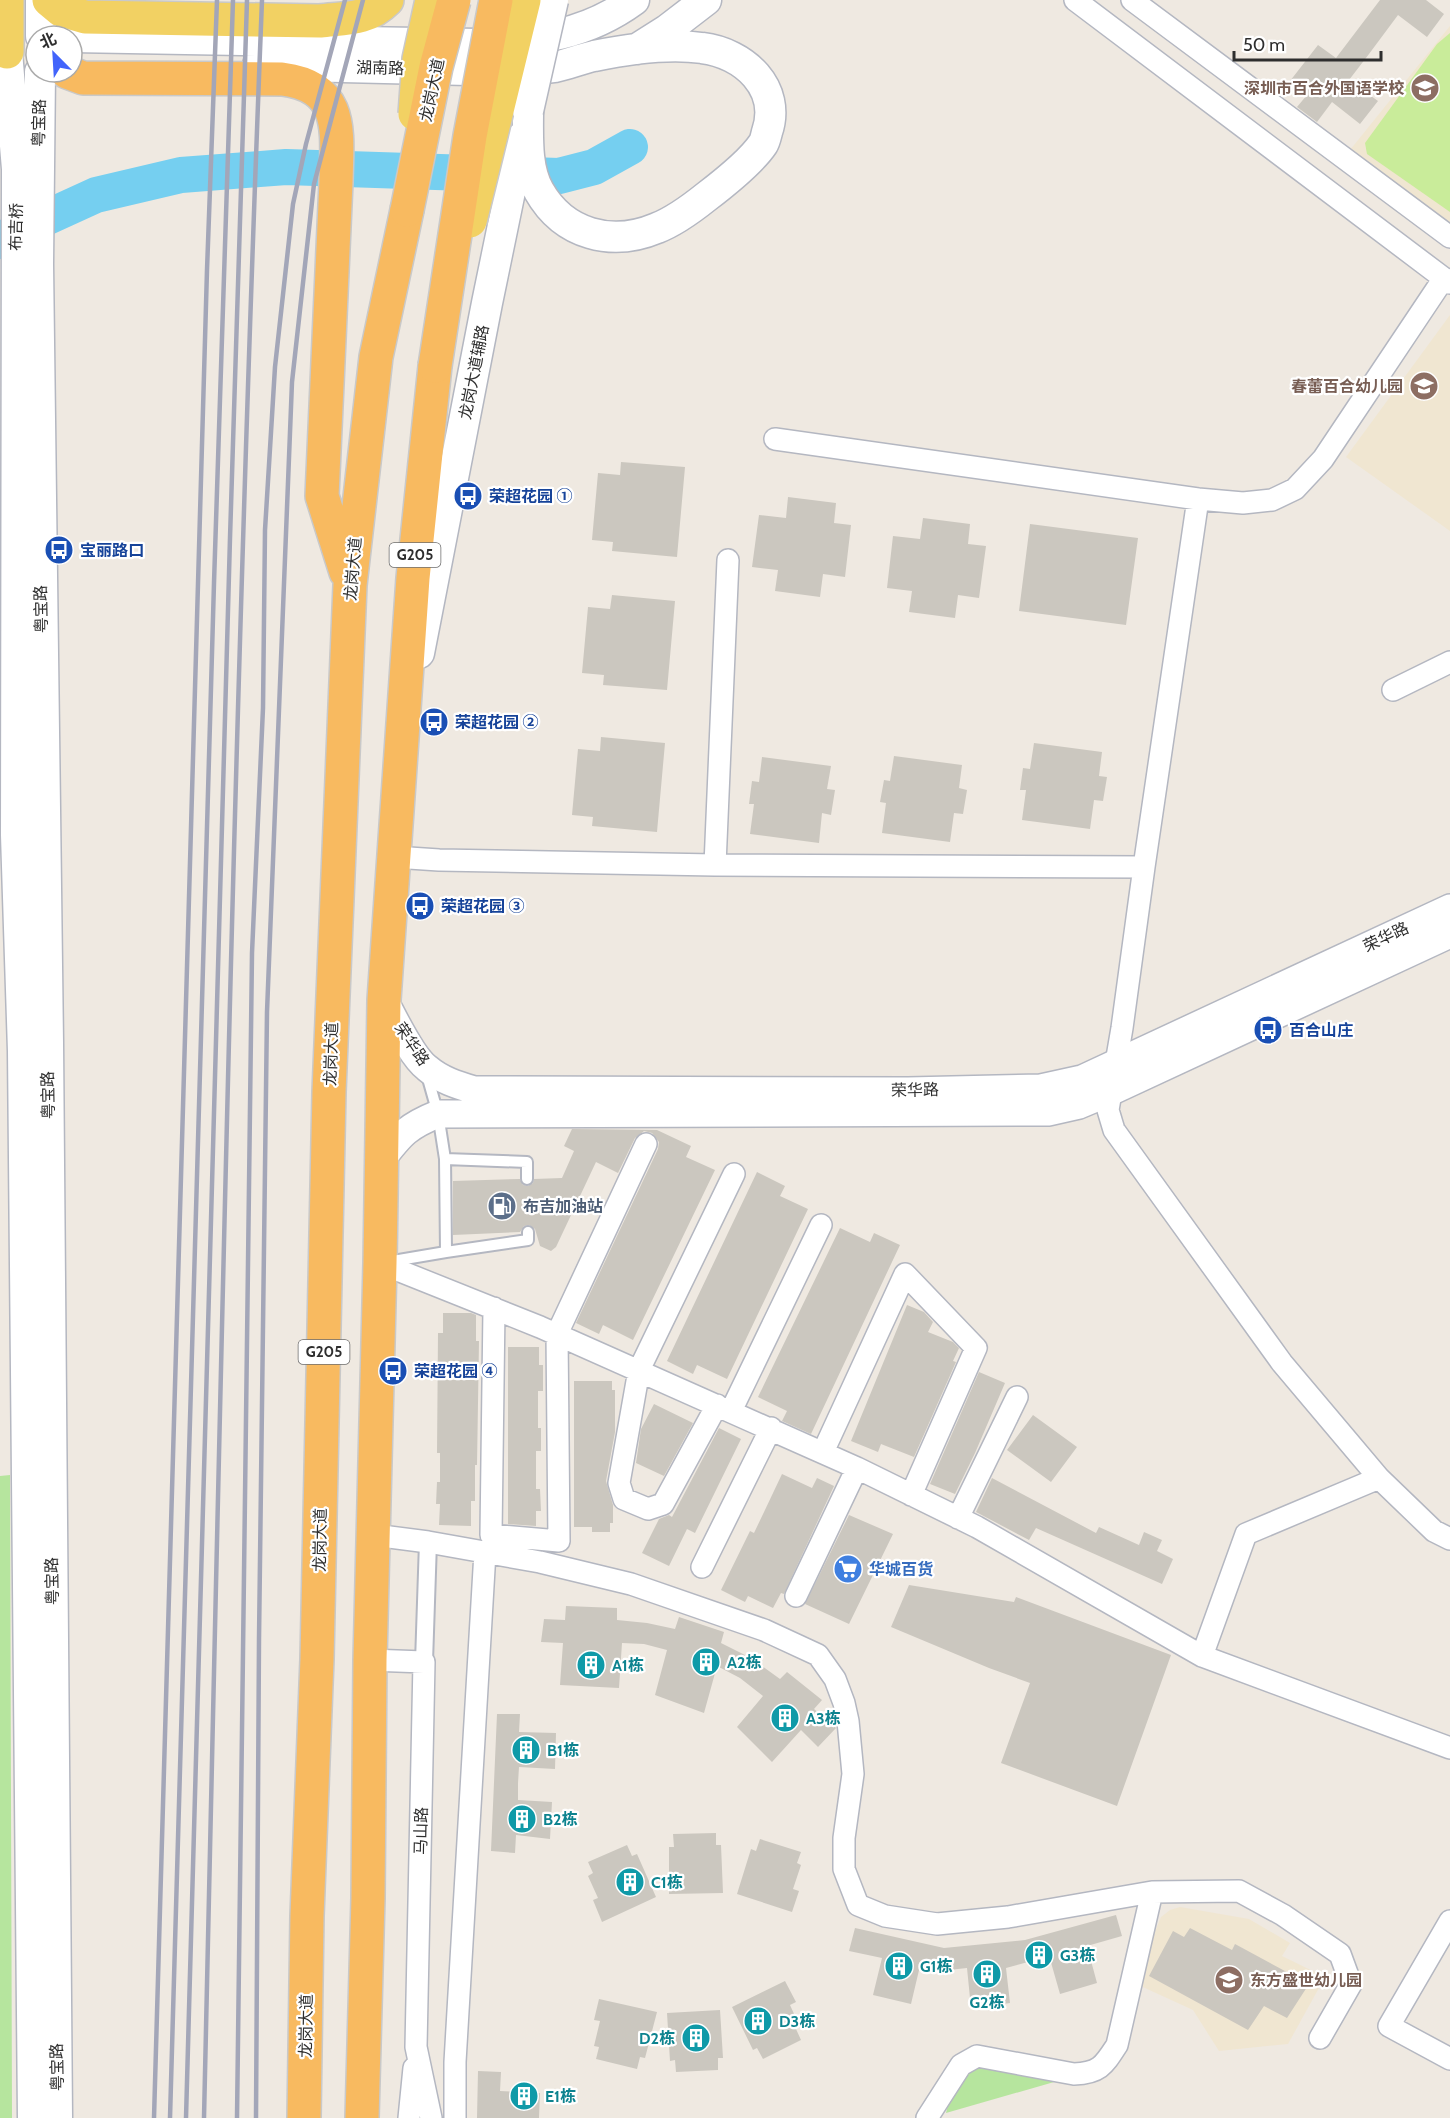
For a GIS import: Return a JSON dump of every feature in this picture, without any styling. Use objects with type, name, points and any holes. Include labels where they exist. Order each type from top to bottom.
[{"type":"highway","name":"龙岗大道","points":[[304,2118],[307,1916],[317,1659],[329,1092],[350,585],[376,357],[436,67],[454,0]]},
{"type":"highway","name":"G205","points":[[362,2118],[369,1898],[370,1660],[384,1000],[412,578],[435,366],[470,136],[496,0]]},
{"type":"highway","points":[[84,78],[282,79],[308,85],[326,101],[332,110],[337,137],[336,182],[322,496],[350,585]]},
{"type":"main road","points":[[7,0],[24,46]]},
{"type":"main road","points":[[41,0],[41,24]]},
{"type":"main road","points":[[49,0],[61,10],[85,17],[320,21],[358,18],[377,10],[387,0]]},
{"type":"main road","points":[[407,210],[419,59],[432,0]]},
{"type":"main road","points":[[435,366],[524,0]]},
{"type":"main road","name":"龙岗大道辅路","points":[[402,745],[474,367],[553,0]]},
{"type":"main road","name":"湖南路","points":[[84,37],[479,44],[521,41],[574,32],[602,20],[634,0]]},
{"type":"main road","name":"湖南路","points":[[84,63],[514,70],[555,67],[594,56],[635,50],[667,30],[706,0]]},
{"type":"main road","points":[[528,111],[529,149],[535,180],[539,191],[566,224],[599,236],[632,236],[656,229],[694,207],[763,144],[770,124],[772,107],[767,93],[752,70],[723,54],[704,48],[635,50]]},
{"type":"main road","name":"粤宝路","points":[[24,59],[6,133],[28,188]]},
{"type":"main road","name":"粤宝路","points":[[28,188],[39,114],[40,84]]},
{"type":"main road","name":"布吉桥","points":[[27,265],[28,188]]},
{"type":"main road","name":"粤宝路","points":[[27,265],[20,835],[33,2118]]},
{"type":"main road","name":"粤宝路","points":[[20,835],[57,2118]]},
{"type":"street","points":[[775,440],[1197,499],[1243,503],[1272,500],[1295,489],[1323,459],[1447,280],[1075,0]]},
{"type":"street","points":[[1132,0],[1450,237]]},
{"type":"street","points":[[6,133],[39,114]]},
{"type":"street","points":[[1197,499],[1117,1063],[1108,1110],[1114,1130],[1282,1363],[1379,1478],[1434,1531],[1450,1539]]},
{"type":"street","points":[[715,865],[729,560]]},
{"type":"street","points":[[1393,690],[1450,662]]},
{"type":"street","points":[[394,856],[439,860],[715,865],[1144,867]]},
{"type":"street","name":"荣华路","points":[[384,1000],[424,1067],[454,1084],[474,1090],[908,1091],[1041,1088],[1082,1078],[1117,1063],[1450,908]]},
{"type":"street","name":"荣华路","points":[[382,1159],[400,1135],[438,1114],[1008,1114],[1048,1112],[1079,1105],[1110,1092],[1450,934]]},
{"type":"street","points":[[494,1308],[491,1535],[559,1541],[557,1334],[645,1144]]},
{"type":"street","points":[[734,1174],[639,1371],[619,1483],[624,1499],[648,1509],[663,1503],[724,1408],[821,1225]]},
{"type":"street","points":[[380,1263],[557,1334],[823,1452],[958,1518],[1202,1656],[1450,1748]]},
{"type":"street","points":[[823,1452],[905,1275],[976,1348],[911,1495]]},
{"type":"street","points":[[958,1518],[1017,1397]]},
{"type":"street","points":[[702,1567],[771,1428]]},
{"type":"street","points":[[795,1596],[856,1468]]},
{"type":"street","points":[[1202,1656],[1246,1534],[1379,1478]]},
{"type":"street","points":[[374,1535],[540,1562],[631,1584],[764,1630],[818,1654],[835,1679],[848,1721],[853,1774],[844,1838],[844,1869],[858,1905],[885,1916],[938,1924],[1008,1917],[1152,1892],[1239,1891],[1283,1915],[1340,1954],[1351,1984],[1320,2038]]},
{"type":"street","name":"马山路","points":[[428,1542],[416,2047],[431,2118]]},
{"type":"street","points":[[455,2118],[456,2050],[485,1552]]},
{"type":"street","points":[[370,1660],[424,1662]]},
{"type":"street","points":[[927,2118],[962,2065],[977,2056],[1074,2074],[1089,2074],[1105,2064],[1117,2045],[1152,1892]]},
{"type":"street","points":[[1450,1921],[1389,2026],[1450,2059]]},
{"type":"street","points":[[410,2118],[416,2047]]},
{"type":"lane","points":[[424,1067],[438,1114],[445,1159],[446,1252]]},
{"type":"lane","points":[[445,1159],[527,1162],[527,1179]]},
{"type":"lane","points":[[380,1263],[528,1240],[528,1232]]},
{"type":"shaded area","name":"深圳市百合外国语学校","points":[[1450,26],[1450,224],[1350,150]]},
{"type":"shaded area","name":"春蕾百合幼儿园","points":[[1450,315],[1450,531],[1346,457]]},
{"type":"shaded area","name":"东方盛世幼儿园","points":[[1180,1907],[1249,1919],[1290,1943],[1282,1956],[1325,1977],[1288,2044],[1219,2051],[1193,2010],[1134,1983],[1161,1917],[1170,1910]]},
{"type":"green space","name":"深圳市百合外国语学校","points":[[1450,33],[1450,212],[1367,154],[1365,143],[1437,44]]},
{"type":"green space","points":[[10,1475],[12,2118],[0,2118],[0,1476]]},
{"type":"green space","points":[[958,2064],[1061,2080],[946,2113]]},
{"type":"building","points":[[1380,0],[1426,0],[1444,14],[1427,37],[1398,15],[1349,80],[1378,101],[1360,124],[1332,102],[1317,122],[1297,107],[1307,95],[1290,81],[1318,45],[1336,58]]},
{"type":"building","points":[[621,462],[685,467],[677,557],[612,551],[613,542],[592,540],[598,473],[620,475]]},
{"type":"building","points":[[788,497],[836,503],[834,523],[851,525],[845,577],[823,574],[820,597],[775,591],[778,570],[752,567],[759,515],[786,518]]},
{"type":"building","points":[[923,518],[970,524],[968,544],[986,546],[979,598],[958,595],[955,618],[909,612],[912,591],[887,588],[893,536],[920,539]]},
{"type":"building","points":[[1030,524],[1138,538],[1126,625],[1019,611]]},
{"type":"building","points":[[612,595],[675,601],[667,690],[603,685],[604,675],[582,673],[588,607],[610,609]]},
{"type":"building","points":[[601,737],[665,743],[657,832],[592,826],[593,817],[572,815],[578,749],[600,751]]},
{"type":"building","points":[[1034,743],[1102,752],[1099,776],[1107,777],[1103,801],[1094,800],[1090,829],[1022,820],[1026,790],[1020,790],[1023,768],[1030,769]]},
{"type":"building","points":[[894,756],[962,765],[959,788],[967,790],[963,814],[954,813],[950,842],[882,833],[886,803],[880,802],[884,780],[890,781]]},
{"type":"building","points":[[762,757],[831,766],[827,789],[835,790],[831,815],[822,813],[819,843],[750,834],[754,804],[749,804],[752,781],[759,782]]},
{"type":"building","points":[[572,1129],[657,1130],[691,1146],[686,1157],[715,1170],[633,1340],[603,1325],[599,1334],[576,1323],[658,1149],[659,1142],[652,1133],[644,1131],[635,1138],[618,1173],[596,1162],[556,1247],[551,1251],[540,1246],[535,1229],[529,1225],[524,1226],[520,1232],[453,1235],[453,1181],[520,1179],[523,1185],[528,1186],[533,1183],[534,1179],[562,1178],[574,1151],[564,1146]]},
{"type":"building","points":[[757,1172],[785,1186],[780,1196],[808,1209],[727,1379],[697,1365],[693,1374],[667,1361]]},
{"type":"building","points":[[840,1228],[870,1242],[874,1233],[900,1245],[811,1434],[782,1421],[787,1411],[758,1397]]},
{"type":"building","points":[[907,1305],[924,1312],[933,1322],[928,1332],[953,1342],[959,1348],[953,1361],[956,1362],[914,1457],[881,1444],[878,1452],[851,1441]]},
{"type":"building","points":[[443,1313],[476,1315],[476,1341],[479,1341],[477,1465],[475,1465],[475,1501],[471,1501],[471,1526],[439,1525],[440,1504],[436,1504],[437,1482],[440,1482],[440,1453],[437,1453],[438,1333],[443,1333]]},
{"type":"building","points":[[508,1347],[539,1347],[539,1365],[543,1365],[543,1391],[538,1391],[538,1428],[541,1428],[541,1451],[536,1451],[536,1489],[540,1489],[541,1511],[536,1511],[536,1526],[508,1524]]},
{"type":"building","points":[[979,1372],[1005,1383],[955,1494],[930,1484]]},
{"type":"building","points":[[574,1381],[612,1381],[612,1390],[615,1390],[615,1432],[606,1481],[613,1505],[613,1523],[610,1523],[610,1532],[592,1532],[592,1527],[574,1527]]},
{"type":"building","points":[[654,1404],[693,1423],[664,1476],[636,1463],[641,1429]]},
{"type":"building","points":[[1033,1415],[1077,1447],[1051,1482],[1007,1450]]},
{"type":"building","points":[[719,1428],[741,1439],[695,1533],[687,1529],[669,1566],[642,1553],[659,1519],[669,1515],[672,1517]]},
{"type":"building","points":[[782,1474],[812,1488],[817,1478],[834,1486],[784,1594],[781,1593],[773,1608],[748,1596],[745,1602],[721,1590],[750,1531],[754,1533]]},
{"type":"building","points":[[992,1478],[1096,1533],[1099,1527],[1139,1545],[1144,1532],[1162,1540],[1157,1551],[1173,1559],[1162,1584],[1036,1528],[1029,1540],[976,1512]]},
{"type":"building","name":"华城百货","points":[[849,1515],[893,1534],[849,1624],[805,1604]]},
{"type":"building","points":[[909,1585],[1014,1602],[1016,1597],[1171,1655],[1117,1806],[1001,1763],[1030,1683],[891,1627]]},
{"type":"building","points":[[566,1606],[617,1608],[617,1620],[675,1629],[679,1617],[724,1632],[721,1643],[751,1658],[780,1679],[787,1672],[822,1700],[814,1709],[836,1728],[818,1747],[801,1730],[772,1762],[737,1727],[763,1696],[740,1678],[717,1666],[704,1713],[655,1695],[667,1650],[644,1644],[622,1643],[619,1688],[560,1685],[563,1643],[541,1642],[544,1619],[565,1620]]},
{"type":"building","points":[[497,1714],[520,1714],[519,1732],[556,1733],[555,1769],[519,1767],[518,1783],[518,1800],[552,1802],[550,1839],[516,1835],[515,1853],[491,1851]]},
{"type":"building","points":[[716,1833],[716,1845],[721,1845],[723,1893],[669,1894],[669,1847],[674,1847],[673,1834]]},
{"type":"building","name":"C1栋","points":[[760,1839],[801,1852],[797,1863],[801,1865],[793,1889],[799,1891],[792,1912],[737,1894],[751,1849],[756,1851]]},
{"type":"building","name":"C1栋","points":[[627,1845],[632,1856],[637,1854],[656,1897],[602,1922],[593,1900],[598,1898],[588,1876],[593,1873],[588,1862]]},
{"type":"building","points":[[1116,1915],[1122,1936],[1087,1946],[1097,1983],[1060,1994],[1050,1959],[1028,1962],[1006,1968],[1010,2003],[971,2008],[967,1968],[940,1971],[920,1966],[911,2004],[873,1995],[882,1958],[849,1951],[855,1928],[944,1948],[1025,1940]]},
{"type":"building","points":[[1190,1928],[1232,1950],[1235,1944],[1309,1984],[1287,2018],[1264,2006],[1248,2030],[1149,1976],[1173,1931],[1184,1937]]},
{"type":"building","name":"D3栋","points":[[785,1981],[796,2002],[790,2005],[800,2027],[796,2029],[801,2040],[763,2059],[757,2048],[753,2050],[732,2007]]},
{"type":"building","points":[[599,1999],[657,2012],[645,2058],[640,2057],[637,2069],[596,2059],[599,2047],[594,2046],[600,2021],[594,2020]]},
{"type":"building","name":"D2栋","points":[[720,2010],[723,2058],[718,2058],[718,2070],[676,2072],[675,2060],[670,2061],[667,2013]]},
{"type":"building","name":"E1栋","points":[[478,2071],[501,2072],[500,2091],[540,2093],[539,2118],[477,2118]]},
{"type":"waterway","points":[[0,241],[96,195],[181,175],[286,167],[559,176],[594,167],[630,147]]},
{"type":"railway","points":[[154,2118],[207,270],[217,0]]},
{"type":"railway","points":[[170,2118],[233,0]]},
{"type":"railway","points":[[186,2118],[247,0]]},
{"type":"railway","points":[[204,2118],[243,530],[262,0]]},
{"type":"railway","points":[[237,2118],[252,953],[263,708],[265,530],[275,367],[293,204],[306,144],[345,0]]},
{"type":"railway","points":[[256,2118],[267,1012],[292,382],[314,184],[363,0]]},
{"type":"place","name":"深圳市百合外国语学校","points":[[1425,88]]},
{"type":"place","name":"春蕾百合幼儿园","points":[[1424,386]]},
{"type":"place","name":"荣超花园 ①","points":[[468,496]]},
{"type":"place","name":"宝丽路口","points":[[59,550]]},
{"type":"place","name":"荣超花园 ②","points":[[434,722]]},
{"type":"place","name":"荣超花园 ③","points":[[420,906]]},
{"type":"place","name":"百合山庄","points":[[1268,1030]]},
{"type":"place","name":"布吉加油站","points":[[502,1206]]},
{"type":"place","name":"荣超花园 ④","points":[[393,1371]]},
{"type":"place","name":"华城百货","points":[[848,1569]]},
{"type":"place","name":"A2栋","points":[[706,1662]]},
{"type":"place","name":"A1栋","points":[[591,1665]]},
{"type":"place","name":"A3栋","points":[[785,1718]]},
{"type":"place","name":"B1栋","points":[[526,1750]]},
{"type":"place","name":"B2栋","points":[[522,1819]]},
{"type":"place","name":"C1栋","points":[[630,1882]]},
{"type":"place","name":"G3栋","points":[[1039,1955]]},
{"type":"place","name":"G1栋","points":[[899,1966]]},
{"type":"place","name":"G2栋","points":[[987,1974]]},
{"type":"place","name":"东方盛世幼儿园","points":[[1229,1980]]},
{"type":"place","name":"D3栋","points":[[758,2021]]},
{"type":"place","name":"D2栋","points":[[696,2038]]},
{"type":"place","name":"E1栋","points":[[524,2096]]}]
